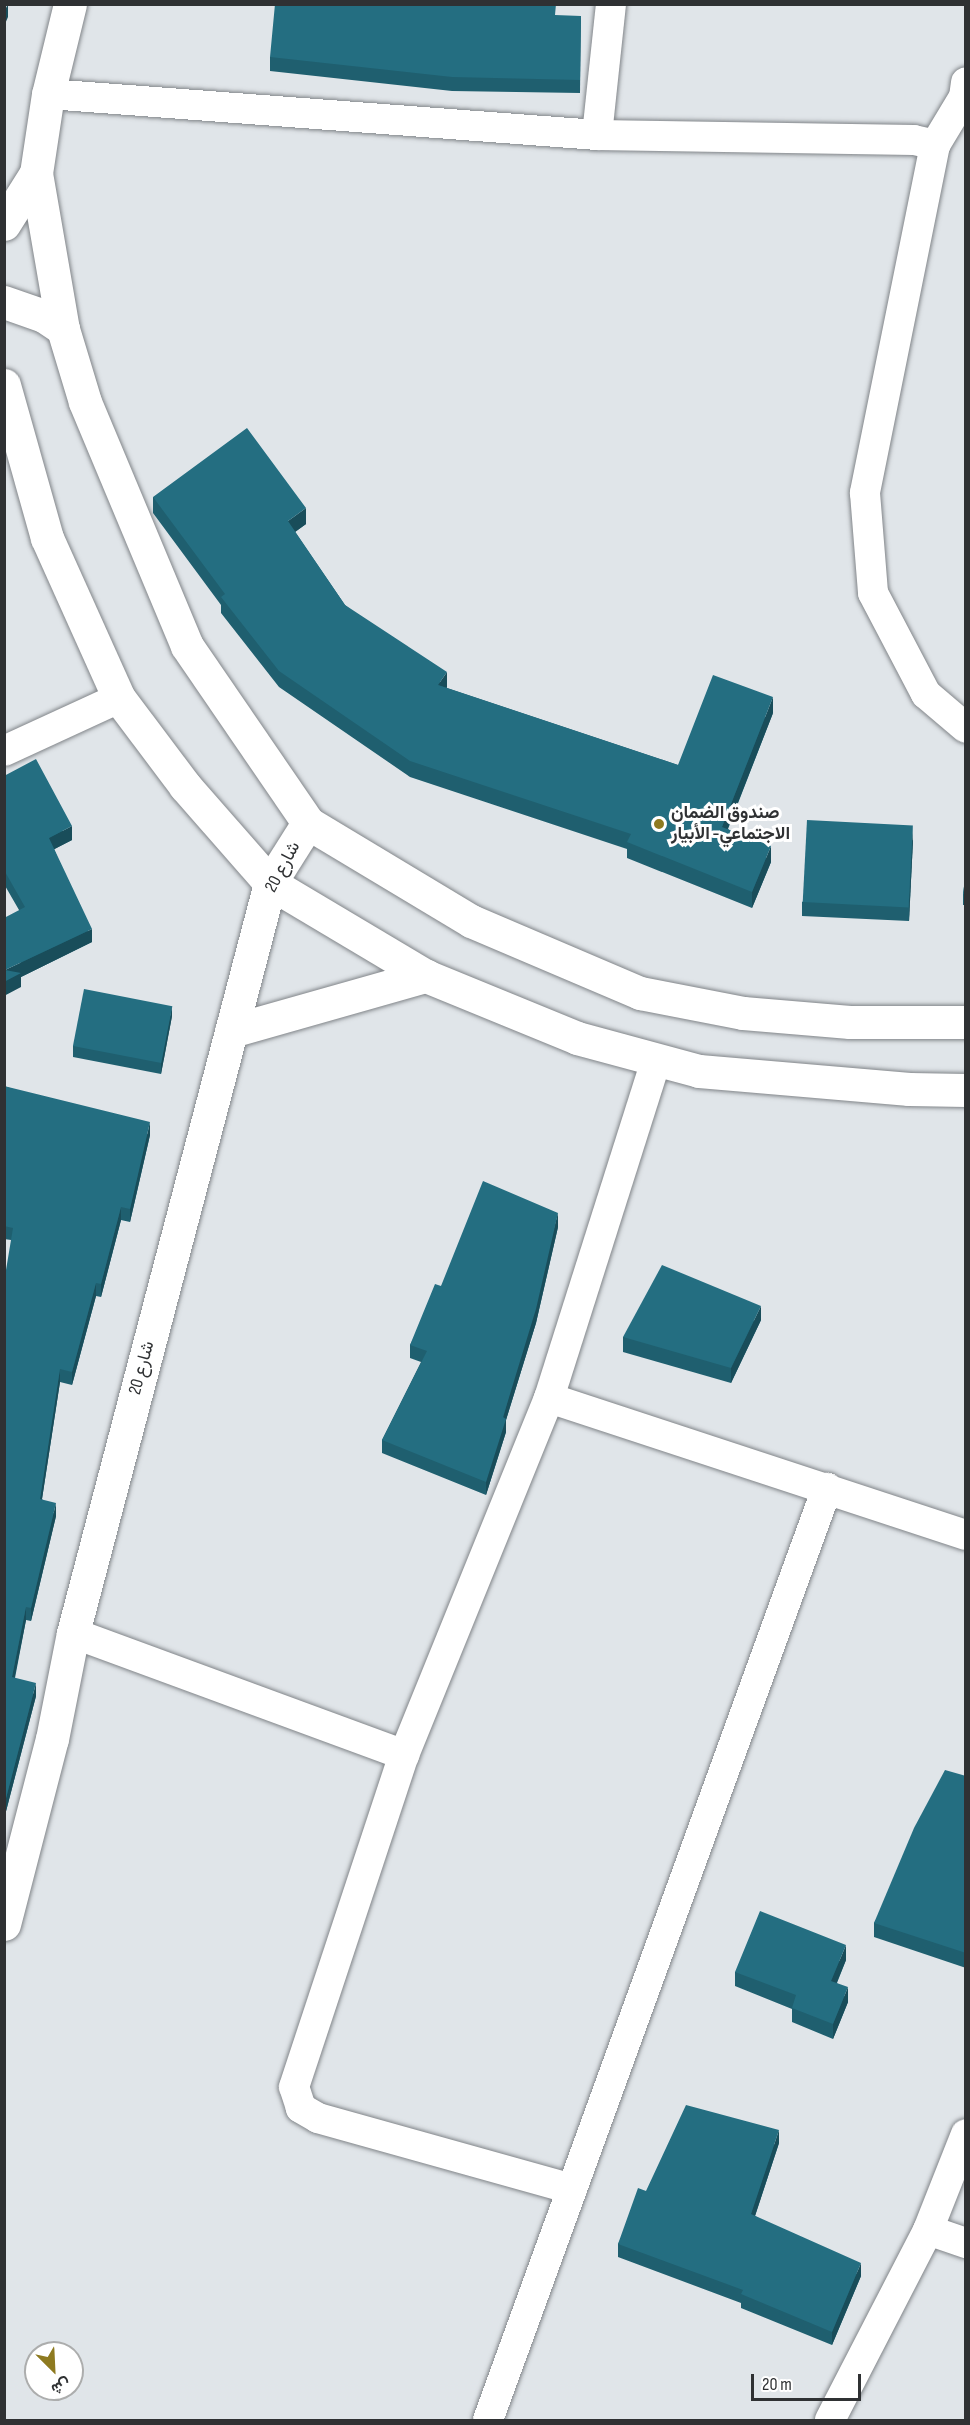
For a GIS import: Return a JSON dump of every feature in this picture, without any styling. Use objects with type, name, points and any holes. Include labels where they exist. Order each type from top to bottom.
[{"type":"street","points":[[70,4],[48,94],[36,172],[63,329],[85,402],[187,646],[308,823],[471,921],[640,993],[743,1013],[850,1022],[966,1022]]},
{"type":"street","points":[[597,135],[611,4]]},
{"type":"street","points":[[966,82],[964,97],[934,145],[865,494],[873,593],[926,694],[966,728]]},
{"type":"street","points":[[48,94],[597,135],[914,140],[934,145]]},
{"type":"street","points":[[4,224],[36,172]]},
{"type":"street","points":[[4,302],[44,316],[63,329]]},
{"type":"street","points":[[4,385],[47,538],[119,698],[185,786],[270,883],[426,976],[577,1038],[699,1071],[909,1089],[966,1090]]},
{"type":"street","points":[[4,751],[119,698]]},
{"type":"street","name":"شارع 20","points":[[4,1924],[11,1867],[52,1739],[73,1633],[270,883],[308,823]]},
{"type":"street","points":[[231,1032],[426,976]]},
{"type":"street","points":[[572,2189],[318,2118],[301,2108],[294,2087],[404,1755],[549,1398],[656,1061]]},
{"type":"street","points":[[549,1398],[966,1535]]},
{"type":"street","points":[[488,2421],[827,1488]]},
{"type":"street","points":[[73,1633],[404,1755]]},
{"type":"street","points":[[830,2421],[928,2230],[966,2134]]},
{"type":"street","points":[[928,2230],[966,2244]]},
{"type":"building","points":[[275,4],[556,4],[555,15],[581,16],[580,80],[452,77],[270,57]]},
{"type":"building","points":[[247,428],[306,508],[288,521],[345,605],[447,672],[438,685],[678,765],[713,675],[773,697],[722,827],[771,846],[752,892],[627,842],[631,834],[410,761],[279,671],[221,597],[225,594],[153,497]]},
{"type":"building","points":[[36,759],[72,826],[49,838],[92,929],[5,970],[21,973],[4,982],[4,918],[25,907],[4,870],[4,776]]},
{"type":"building","points":[[807,820],[913,826],[909,907],[803,902]]},
{"type":"building","points":[[966,872],[966,895],[963,894]]},
{"type":"building","points":[[84,989],[172,1006],[161,1063],[73,1046]]},
{"type":"building","points":[[4,1086],[150,1122],[130,1209],[121,1207],[101,1284],[96,1283],[72,1372],[60,1369],[40,1499],[56,1503],[31,1608],[26,1607],[12,1677],[36,1683],[4,1806],[4,1282],[13,1228],[4,1226]]},
{"type":"building","points":[[483,1181],[558,1213],[536,1309],[486,1482],[382,1440],[427,1351],[410,1345],[435,1284],[441,1286]]},
{"type":"building","points":[[662,1265],[761,1306],[731,1368],[623,1337]]},
{"type":"building","points":[[945,1770],[966,1776],[966,1953],[874,1923],[914,1828]]},
{"type":"building","points":[[760,1911],[846,1945],[831,1981],[848,1987],[833,2024],[792,2008],[796,1995],[735,1972]]},
{"type":"building","points":[[686,2105],[779,2130],[751,2214],[861,2263],[832,2332],[741,2294],[743,2290],[618,2244],[638,2188],[646,2191]]},
{"type":"place","name":"صندوق الضمان الاجتماعي- الأبيار","points":[[659,824]]}]
